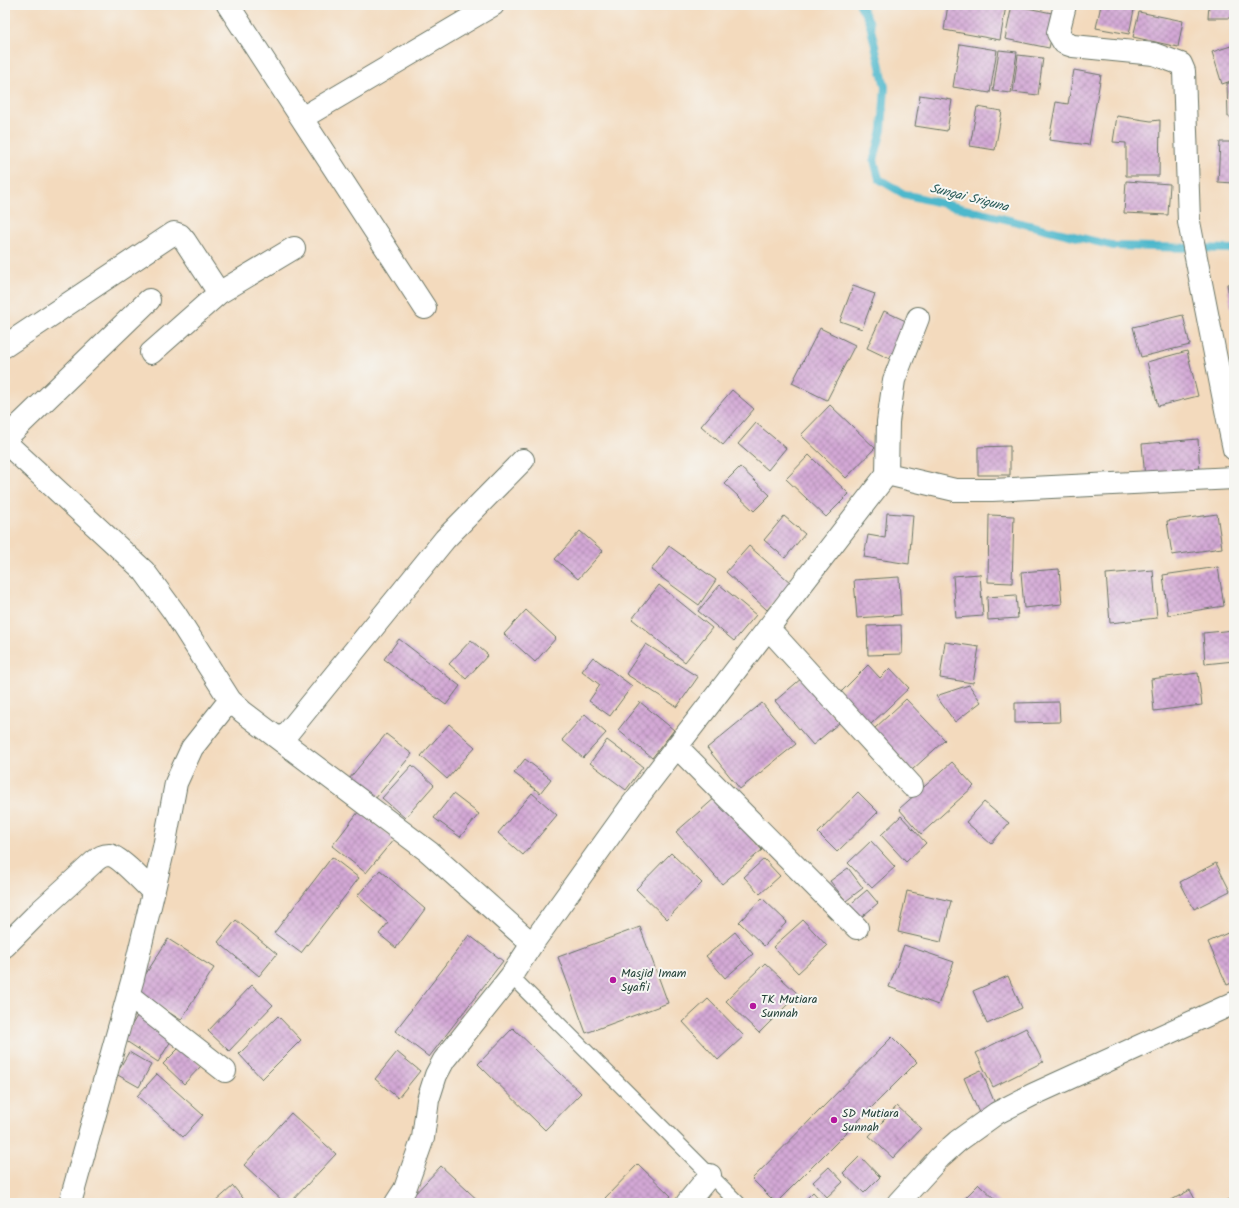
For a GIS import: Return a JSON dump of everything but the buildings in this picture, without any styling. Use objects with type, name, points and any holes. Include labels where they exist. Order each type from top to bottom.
[{"type":"street","points":[[228,5],[425,308]]},
{"type":"street","points":[[302,118],[493,5]]},
{"type":"street","points":[[1065,5],[1058,33],[1064,43],[1080,47],[1154,54],[1181,64],[1184,71],[1189,222],[1233,436]]},
{"type":"street","points":[[5,346],[174,233],[180,235],[218,293]]},
{"type":"street","points":[[151,353],[218,293],[294,248]]},
{"type":"street","points":[[149,300],[5,440],[144,571],[174,612],[230,700],[243,712],[282,740],[342,788],[429,852],[532,944]]},
{"type":"street","points":[[396,1203],[405,1189],[423,1138],[428,1100],[436,1075],[444,1060],[511,976],[532,944],[631,806],[768,628],[890,475],[888,422],[894,380],[918,318]]},
{"type":"street","points":[[282,740],[445,539],[523,460]]},
{"type":"street","points":[[890,475],[955,490],[992,490],[1234,478]]},
{"type":"street","points":[[768,628],[912,786]]},
{"type":"street","points":[[70,1203],[128,995],[153,892],[176,783],[192,748],[230,700]]},
{"type":"street","points":[[677,747],[857,928]]},
{"type":"street","points":[[5,946],[39,912],[103,855],[111,855],[124,864],[153,892]]},
{"type":"street","points":[[128,995],[225,1071]]},
{"type":"street","points":[[898,1203],[946,1152],[975,1128],[997,1113],[1032,1095],[1234,1003]]},
{"type":"street","points":[[687,1203],[710,1175]]},
{"type":"lane","points":[[511,976],[738,1203]]},
{"type":"waterway","name":"Sungai Sriguna","points":[[860,5],[869,21],[885,87],[882,130],[874,160],[879,179],[904,194],[1114,246],[1234,249]]},
{"type":"place","name":"Masjid Imam Syafi'i","points":[[613,980]]},
{"type":"place","name":"TK Mutiara Sunnah","points":[[753,1006]]},
{"type":"place","name":"SD Mutiara Sunnah","points":[[834,1120]]}]
